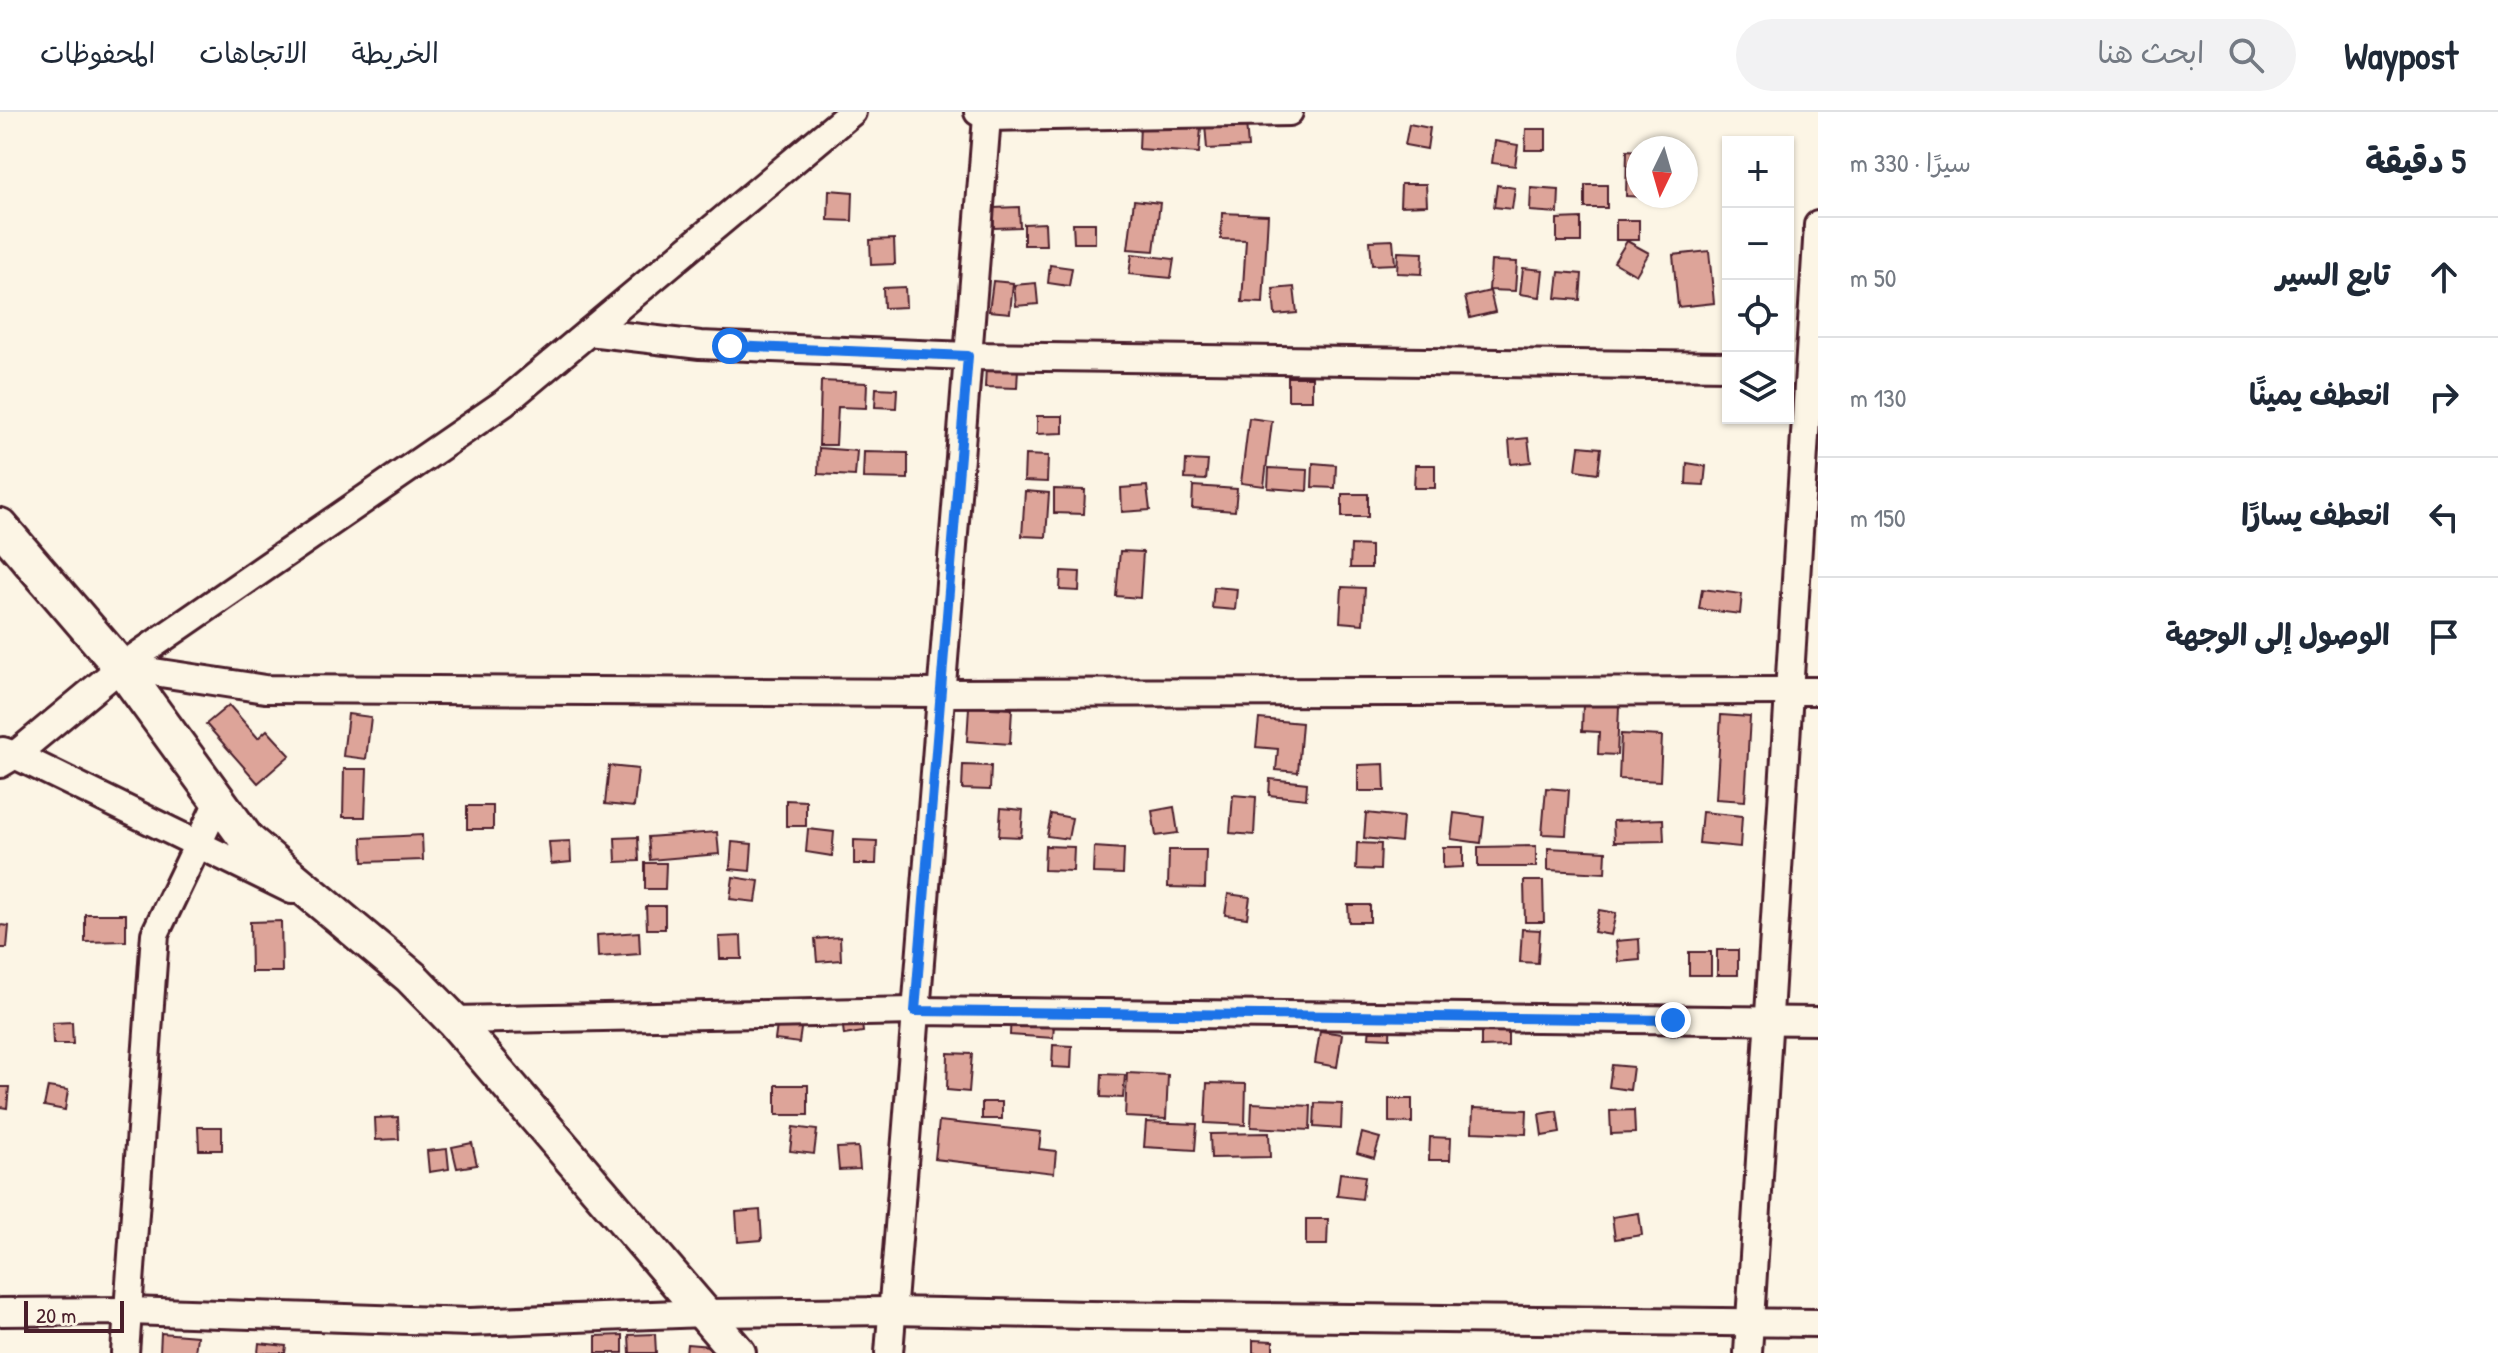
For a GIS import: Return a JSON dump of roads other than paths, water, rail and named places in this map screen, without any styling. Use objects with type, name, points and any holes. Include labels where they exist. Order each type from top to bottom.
[{"type":"street","points":[[329,909],[198,843],[5,756],[121,667],[504,403],[852,112]]},
{"type":"street","points":[[889,1353],[968,356],[982,114],[1289,112]]},
{"type":"street","points":[[1748,1353],[1805,367],[1818,225]]},
{"type":"street","points":[[589,332],[700,345],[968,356],[1722,366]]},
{"type":"street","points":[[0,526],[121,667],[247,840],[411,977],[453,1020],[738,1353]]},
{"type":"street","points":[[121,667],[265,689],[941,693],[1818,691]]},
{"type":"street","points":[[125,1353],[155,934],[219,800]]},
{"type":"street","points":[[453,1020],[915,1011],[1818,1021]]},
{"type":"street","points":[[0,1312],[129,1311],[470,1322],[704,1313],[892,1311],[1818,1323]]}]
